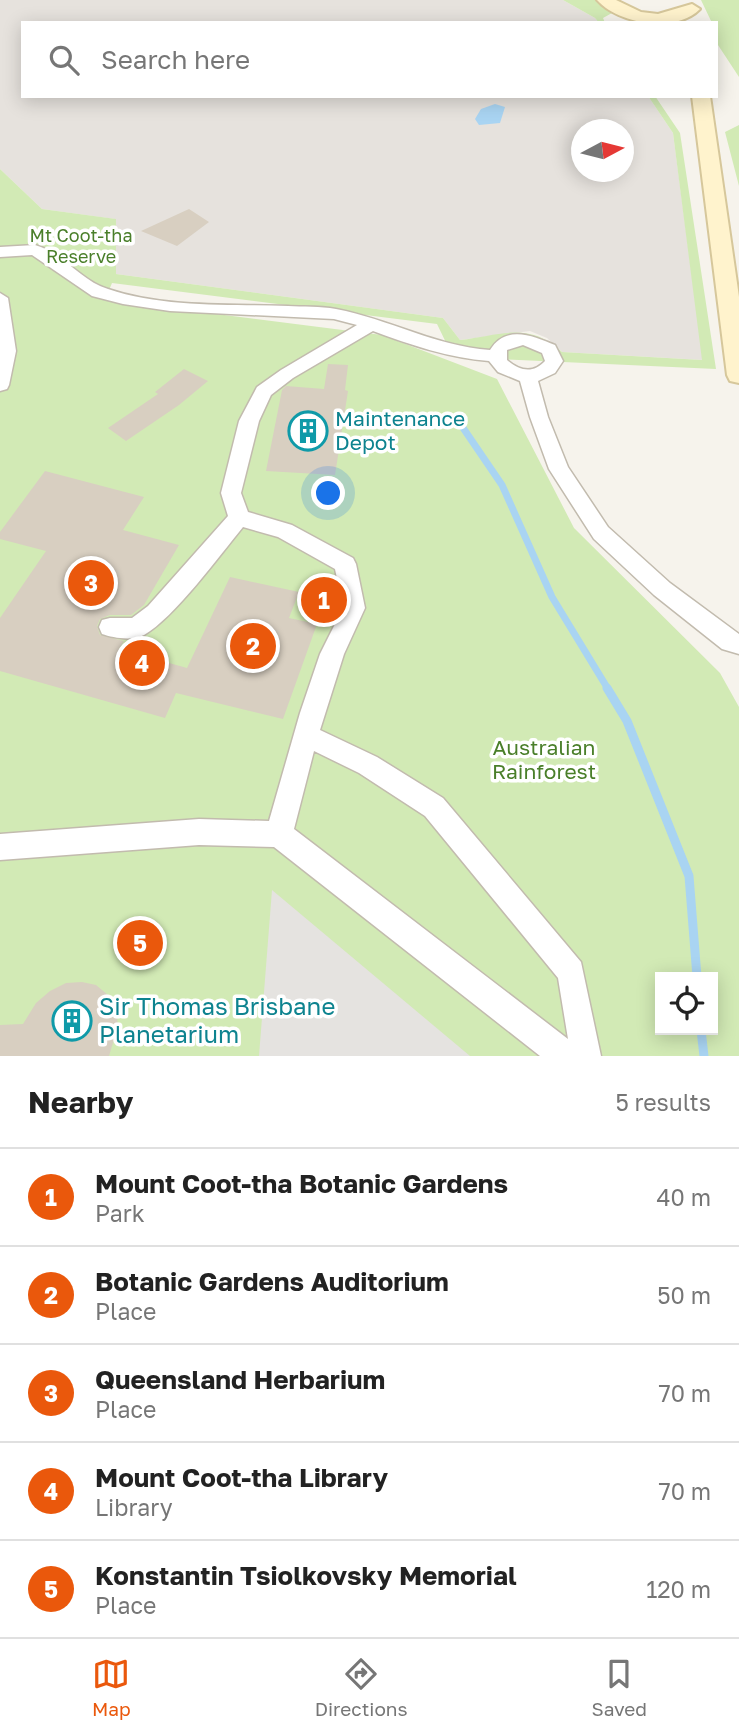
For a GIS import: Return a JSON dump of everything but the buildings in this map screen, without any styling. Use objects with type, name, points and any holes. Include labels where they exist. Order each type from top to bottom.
[{"type":"main road","points":[[605,0],[639,17],[683,11]]},
{"type":"main road","points":[[605,0],[630,21]]},
{"type":"main road","points":[[637,0],[683,11]]},
{"type":"main road","points":[[701,107],[739,375]]},
{"type":"street","points":[[0,252],[35,250],[98,292],[123,299],[170,306],[334,314],[372,324],[419,342],[469,354],[496,356]]},
{"type":"street","points":[[0,298],[7,351],[0,385]]},
{"type":"street","points":[[239,518],[230,493],[249,421],[264,391],[287,374],[372,324]]},
{"type":"street","points":[[525,339],[549,349],[554,361],[545,372],[528,376],[509,372],[498,362],[496,356],[502,345],[508,341],[525,339]]},
{"type":"street","points":[[528,376],[539,417],[559,469],[601,533],[662,589],[730,642],[739,644]]},
{"type":"street","points":[[110,626],[136,628],[156,613],[239,518]]},
{"type":"street","points":[[239,518],[285,531],[345,564],[354,608],[332,654],[305,735],[279,834]]},
{"type":"street","points":[[305,735],[368,765],[434,807],[571,972],[586,1056]]},
{"type":"street","points":[[0,847],[199,832],[279,834],[565,1056]]},
{"type":"shaded area","points":[[0,0],[563,0],[597,21],[21,21],[21,98],[649,98],[673,133],[703,360],[562,352],[547,338],[530,331],[460,340],[443,318],[116,274],[115,219],[42,209],[0,169]]},
{"type":"shaded area","points":[[272,890],[470,1056],[259,1056]]},
{"type":"green space","points":[[563,0],[595,0],[612,13],[603,18],[604,21],[597,21]]},
{"type":"green space","points":[[701,0],[739,0],[739,77],[718,45],[718,21],[711,21]]},
{"type":"green space","points":[[649,98],[656,98],[680,133],[716,369],[453,357],[437,324],[112,283],[105,300],[382,335],[497,379],[574,528],[720,673],[739,707],[739,1056],[0,1056],[0,169],[42,209],[116,219],[116,274],[443,318],[460,340],[502,333],[526,333],[550,342],[562,352],[702,360],[673,133]]},
{"type":"green space","points":[[739,125],[739,186],[725,132]]},
{"type":"water","points":[[495,104],[505,107],[500,123],[479,125],[475,119],[481,109]]},
{"type":"waterway","points":[[457,419],[502,485],[552,597],[608,689]]},
{"type":"waterway","points":[[607,688],[627,721],[689,876],[697,972]]},
{"type":"waterway","points":[[702,1035],[704,1056]]},
{"type":"place","name":"Maintenance Depot","points":[[308,431]]},
{"type":"place","name":"Queensland Herbarium","points":[[91,583]]},
{"type":"place","name":"Mount Coot-tha Botanic Gardens","points":[[324,600]]},
{"type":"place","name":"Botanic Gardens Auditorium","points":[[253,646]]},
{"type":"place","name":"Mount Coot-tha Library","points":[[142,663]]},
{"type":"place","name":"Konstantin Tsiolkovsky Memorial","points":[[140,943]]},
{"type":"place","name":"Sir Thomas Brisbane Planetarium","points":[[72,1021]]},
{"type":"park label","name":"Mt Coot-tha Reserve","points":[[81,246]]},
{"type":"park label","name":"Australian Rainforest","points":[[544,760]]}]
